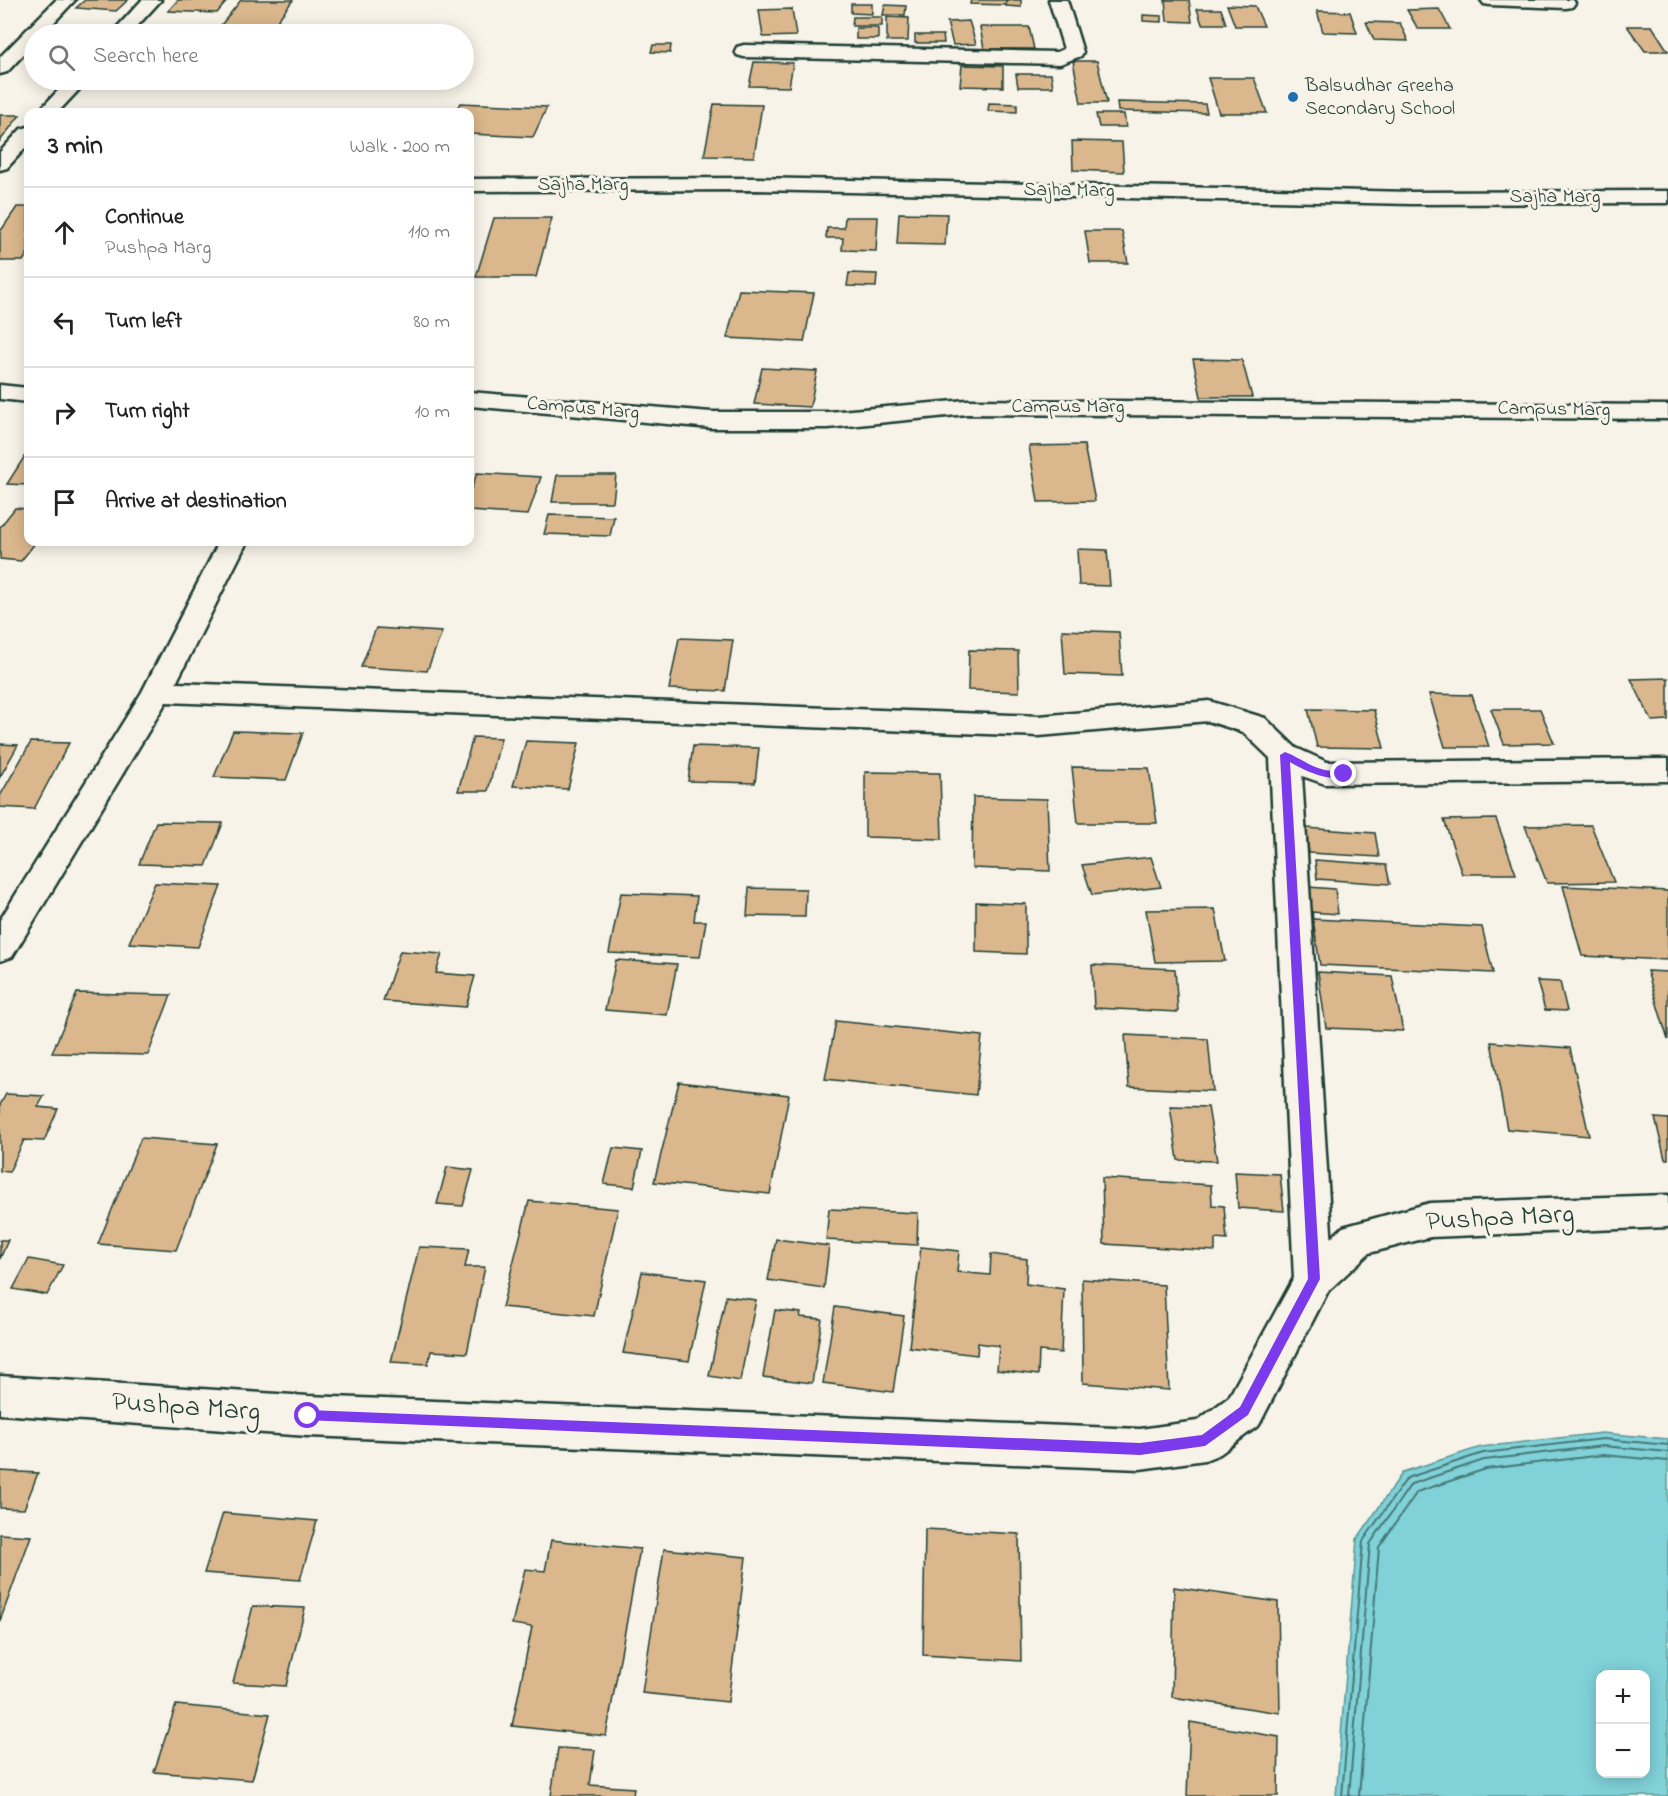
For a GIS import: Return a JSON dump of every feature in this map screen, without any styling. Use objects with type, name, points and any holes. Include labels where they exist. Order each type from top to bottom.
[{"type":"street","points":[[43,24],[66,0]]},
{"type":"street","points":[[129,24],[152,0]]},
{"type":"street","points":[[744,51],[1060,58],[1074,52],[1058,0]]},
{"type":"street","points":[[1490,0],[1566,3]]},
{"type":"street","points":[[0,68],[24,43]]},
{"type":"street","points":[[52,108],[69,90]]},
{"type":"street","points":[[6,168],[24,139]]},
{"type":"street","name":"Sajha Marg","points":[[474,185],[754,184],[1412,198],[1668,197]]},
{"type":"street","points":[[0,392],[24,395]]},
{"type":"street","name":"Campus Marg","points":[[474,399],[711,420],[828,420],[967,406],[1668,411]]},
{"type":"street","points":[[0,948],[157,692],[231,546]]},
{"type":"street","points":[[157,692],[1039,726],[1209,711],[1254,725],[1285,755],[1305,766],[1325,773],[1668,770]]},
{"type":"street","points":[[1285,755],[1314,1279]]},
{"type":"street","name":"Pushpa Marg","points":[[0,1395],[308,1416],[1140,1449],[1205,1440],[1244,1411],[1314,1279],[1357,1239],[1430,1220],[1668,1211]]},
{"type":"water","points":[[1602,1433],[1668,1439],[1668,1796],[1336,1796],[1357,1539],[1403,1472],[1481,1447]]},
{"type":"building","points":[[85,0],[128,0],[116,11],[76,8]]},
{"type":"building","points":[[178,0],[228,0],[217,13],[168,11]]},
{"type":"building","points":[[241,0],[293,0],[275,24],[222,24]]},
{"type":"building","points":[[971,0],[1006,0],[1006,5],[970,4]]},
{"type":"building","points":[[1007,0],[1021,0],[1021,7],[1006,6]]},
{"type":"building","points":[[1165,0],[1189,0],[1192,22],[1167,21]]},
{"type":"building","points":[[851,4],[872,4],[872,14],[851,13]]},
{"type":"building","points":[[885,5],[906,6],[905,15],[883,15]]},
{"type":"building","points":[[1227,5],[1255,6],[1264,26],[1235,26]]},
{"type":"building","points":[[792,9],[796,36],[763,37],[759,10]]},
{"type":"building","points":[[1197,9],[1221,9],[1226,24],[1202,24]]},
{"type":"building","points":[[1439,9],[1450,29],[1418,29],[1407,10]]},
{"type":"building","points":[[1317,11],[1350,12],[1357,33],[1323,32]]},
{"type":"building","points":[[1143,15],[1162,16],[1162,22],[1143,21]]},
{"type":"building","points":[[853,17],[882,17],[882,26],[852,26]]},
{"type":"building","points":[[887,17],[909,18],[908,41],[887,41]]},
{"type":"building","points":[[969,21],[976,44],[953,45],[947,22]]},
{"type":"building","points":[[1366,22],[1400,23],[1408,41],[1374,40]]},
{"type":"building","points":[[1627,26],[1652,26],[1668,51],[1645,51]]},
{"type":"building","points":[[980,27],[1029,27],[1034,49],[984,49]]},
{"type":"building","points":[[856,28],[878,28],[878,39],[856,39]]},
{"type":"building","points":[[915,35],[943,35],[944,43],[915,43]]},
{"type":"building","points":[[653,45],[671,45],[670,53],[651,52]]},
{"type":"building","points":[[1073,61],[1097,61],[1107,103],[1081,103]]},
{"type":"building","points":[[754,62],[793,63],[789,87],[749,86]]},
{"type":"building","points":[[962,65],[1003,66],[1003,87],[960,86]]},
{"type":"building","points":[[1016,74],[1051,74],[1053,87],[1018,87]]},
{"type":"building","points":[[1208,78],[1254,78],[1267,113],[1219,113]]},
{"type":"building","points":[[1117,102],[1205,104],[1207,113],[1118,111]]},
{"type":"building","points":[[460,103],[547,107],[533,137],[474,134],[474,108],[457,108]]},
{"type":"building","points":[[989,103],[1017,104],[1017,112],[988,111]]},
{"type":"building","points":[[714,104],[762,105],[754,157],[704,156]]},
{"type":"building","points":[[1096,114],[1124,114],[1126,127],[1099,127]]},
{"type":"building","points":[[0,115],[20,115],[0,141]]},
{"type":"building","points":[[1072,141],[1122,142],[1124,172],[1073,170]]},
{"type":"building","points":[[17,207],[24,207],[23,261],[0,261],[0,232]]},
{"type":"building","points":[[899,213],[947,214],[945,245],[897,244]]},
{"type":"building","points":[[845,217],[878,217],[876,251],[842,250],[843,238],[826,238],[827,228],[844,228]]},
{"type":"building","points":[[494,218],[552,218],[536,277],[476,277]]},
{"type":"building","points":[[1085,231],[1122,231],[1128,263],[1090,263]]},
{"type":"building","points":[[849,273],[877,274],[876,287],[847,286]]},
{"type":"building","points":[[739,290],[814,293],[804,342],[727,338]]},
{"type":"building","points":[[1193,359],[1242,360],[1252,397],[1201,397]]},
{"type":"building","points":[[762,368],[817,371],[810,407],[754,404]]},
{"type":"building","points":[[1084,445],[1095,501],[1038,502],[1029,446]]},
{"type":"building","points":[[24,457],[24,485],[7,484]]},
{"type":"building","points":[[477,473],[541,477],[528,515],[474,511],[474,481]]},
{"type":"building","points":[[557,475],[616,475],[613,502],[552,502]]},
{"type":"building","points":[[15,508],[24,509],[24,546],[33,546],[21,561],[0,559],[0,527]]},
{"type":"building","points":[[549,515],[614,517],[610,536],[544,534]]},
{"type":"building","points":[[1077,549],[1107,550],[1110,586],[1079,585]]},
{"type":"building","points":[[376,628],[442,632],[427,671],[361,667]]},
{"type":"building","points":[[1062,630],[1119,632],[1122,676],[1065,674]]},
{"type":"building","points":[[679,638],[733,640],[725,691],[669,689]]},
{"type":"building","points":[[969,650],[1018,651],[1019,692],[968,690]]},
{"type":"building","points":[[1668,678],[1668,720],[1652,721],[1631,679]]},
{"type":"building","points":[[1429,694],[1472,695],[1489,747],[1445,747]]},
{"type":"building","points":[[1308,709],[1374,710],[1384,748],[1317,747]]},
{"type":"building","points":[[1491,709],[1540,709],[1554,743],[1504,744]]},
{"type":"building","points":[[233,731],[303,733],[286,780],[214,777]]},
{"type":"building","points":[[473,737],[501,738],[488,791],[458,791]]},
{"type":"building","points":[[526,741],[579,743],[568,789],[513,786]]},
{"type":"building","points":[[31,742],[69,743],[34,809],[0,807],[0,796]]},
{"type":"building","points":[[0,744],[18,745],[0,777]]},
{"type":"building","points":[[693,746],[759,748],[755,783],[688,781]]},
{"type":"building","points":[[1072,767],[1149,768],[1157,823],[1078,823]]},
{"type":"building","points":[[865,772],[940,773],[942,839],[865,837]]},
{"type":"building","points":[[973,797],[1047,799],[1050,871],[972,868]]},
{"type":"building","points":[[1496,819],[1516,874],[1462,874],[1444,820]]},
{"type":"building","points":[[156,822],[223,823],[206,866],[139,864]]},
{"type":"building","points":[[1591,825],[1614,882],[1547,883],[1525,826]]},
{"type":"building","points":[[1306,828],[1375,833],[1379,857],[1309,853]]},
{"type":"building","points":[[1151,857],[1161,887],[1092,895],[1082,865]]},
{"type":"building","points":[[1315,860],[1386,865],[1390,884],[1317,879]]},
{"type":"building","points":[[155,883],[221,886],[198,947],[129,943]]},
{"type":"building","points":[[1563,886],[1668,891],[1668,960],[1582,956]]},
{"type":"building","points":[[1308,887],[1335,889],[1338,914],[1311,912]]},
{"type":"building","points":[[749,888],[806,889],[805,917],[747,916]]},
{"type":"building","points":[[621,893],[697,896],[694,921],[706,921],[700,957],[609,953]]},
{"type":"building","points":[[976,902],[1026,904],[1026,954],[976,952]]},
{"type":"building","points":[[1215,909],[1225,961],[1155,962],[1146,910]]},
{"type":"building","points":[[1313,919],[1482,927],[1493,973],[1320,965]]},
{"type":"building","points":[[400,951],[442,954],[436,973],[475,976],[466,1007],[383,1001]]},
{"type":"building","points":[[616,960],[677,964],[667,1015],[605,1010]]},
{"type":"building","points":[[1092,965],[1175,969],[1178,1012],[1094,1008]]},
{"type":"building","points":[[1647,971],[1668,972],[1668,1040]]},
{"type":"building","points":[[1318,972],[1392,976],[1403,1031],[1326,1028]]},
{"type":"building","points":[[1537,981],[1560,982],[1567,1011],[1545,1010]]},
{"type":"building","points":[[77,993],[171,995],[148,1055],[52,1053]]},
{"type":"building","points":[[836,1021],[982,1036],[976,1095],[825,1079]]},
{"type":"building","points":[[1125,1035],[1208,1039],[1213,1091],[1129,1087]]},
{"type":"building","points":[[1491,1042],[1570,1048],[1589,1136],[1507,1129]]},
{"type":"building","points":[[679,1082],[789,1095],[770,1194],[654,1182]]},
{"type":"building","points":[[6,1094],[44,1096],[38,1107],[58,1109],[44,1141],[24,1140],[9,1172],[0,1171],[0,1105]]},
{"type":"building","points":[[1170,1106],[1208,1107],[1217,1161],[1178,1160]]},
{"type":"building","points":[[1655,1118],[1668,1119],[1668,1159],[1665,1159]]},
{"type":"building","points":[[141,1138],[217,1144],[176,1250],[98,1244]]},
{"type":"building","points":[[613,1148],[642,1151],[634,1187],[604,1184]]},
{"type":"building","points":[[447,1167],[473,1170],[463,1206],[437,1204]]},
{"type":"building","points":[[1235,1172],[1280,1174],[1284,1211],[1238,1208]]},
{"type":"building","points":[[1102,1178],[1211,1185],[1212,1205],[1224,1206],[1227,1240],[1215,1239],[1215,1251],[1104,1244]]},
{"type":"building","points":[[529,1201],[618,1209],[594,1316],[502,1307]]},
{"type":"building","points":[[829,1209],[918,1213],[917,1245],[826,1240]]},
{"type":"building","points":[[776,1239],[829,1246],[824,1288],[768,1280]]},
{"type":"building","points":[[0,1240],[8,1240],[0,1259]]},
{"type":"building","points":[[419,1247],[469,1249],[465,1267],[485,1267],[467,1353],[431,1351],[428,1364],[391,1362]]},
{"type":"building","points":[[921,1247],[959,1251],[957,1272],[990,1275],[991,1254],[1027,1259],[1026,1284],[1064,1289],[1061,1353],[1039,1351],[1038,1375],[997,1370],[999,1346],[978,1343],[977,1355],[909,1347]]},
{"type":"building","points":[[29,1259],[63,1265],[47,1295],[13,1289]]},
{"type":"building","points":[[642,1272],[706,1280],[689,1361],[623,1353]]},
{"type":"building","points":[[1082,1279],[1164,1285],[1169,1390],[1083,1383]]},
{"type":"building","points":[[726,1296],[756,1300],[740,1381],[709,1376]]},
{"type":"building","points":[[835,1307],[904,1316],[893,1392],[823,1383]]},
{"type":"building","points":[[775,1310],[801,1313],[800,1317],[822,1319],[812,1383],[763,1377]]},
{"type":"building","points":[[0,1471],[38,1473],[24,1509],[0,1508]]},
{"type":"building","points":[[223,1513],[317,1521],[300,1580],[204,1573]]},
{"type":"building","points":[[925,1529],[1019,1534],[1021,1661],[923,1655]]},
{"type":"building","points":[[0,1534],[31,1536],[0,1621]]},
{"type":"building","points":[[551,1540],[640,1549],[606,1736],[512,1726],[532,1627],[512,1624],[525,1569],[545,1571]]},
{"type":"building","points":[[664,1549],[746,1557],[728,1702],[642,1693]]},
{"type":"building","points":[[1174,1587],[1278,1602],[1280,1713],[1172,1697]]},
{"type":"building","points":[[253,1606],[305,1608],[286,1686],[233,1683]]},
{"type":"building","points":[[176,1705],[270,1714],[252,1780],[154,1772]]},
{"type":"building","points":[[1190,1722],[1279,1737],[1278,1796],[1187,1796]]},
{"type":"building","points":[[558,1748],[595,1750],[590,1785],[634,1788],[633,1796],[551,1796]]},
{"type":"place","name":"Balsudhar Greeha Secondary School","points":[[1293,97]]},
{"type":"route","points":[[308,1416],[1140,1449],[1205,1440],[1244,1411],[1314,1279],[1285,755],[1305,766],[1325,773],[1344,774]]}]
